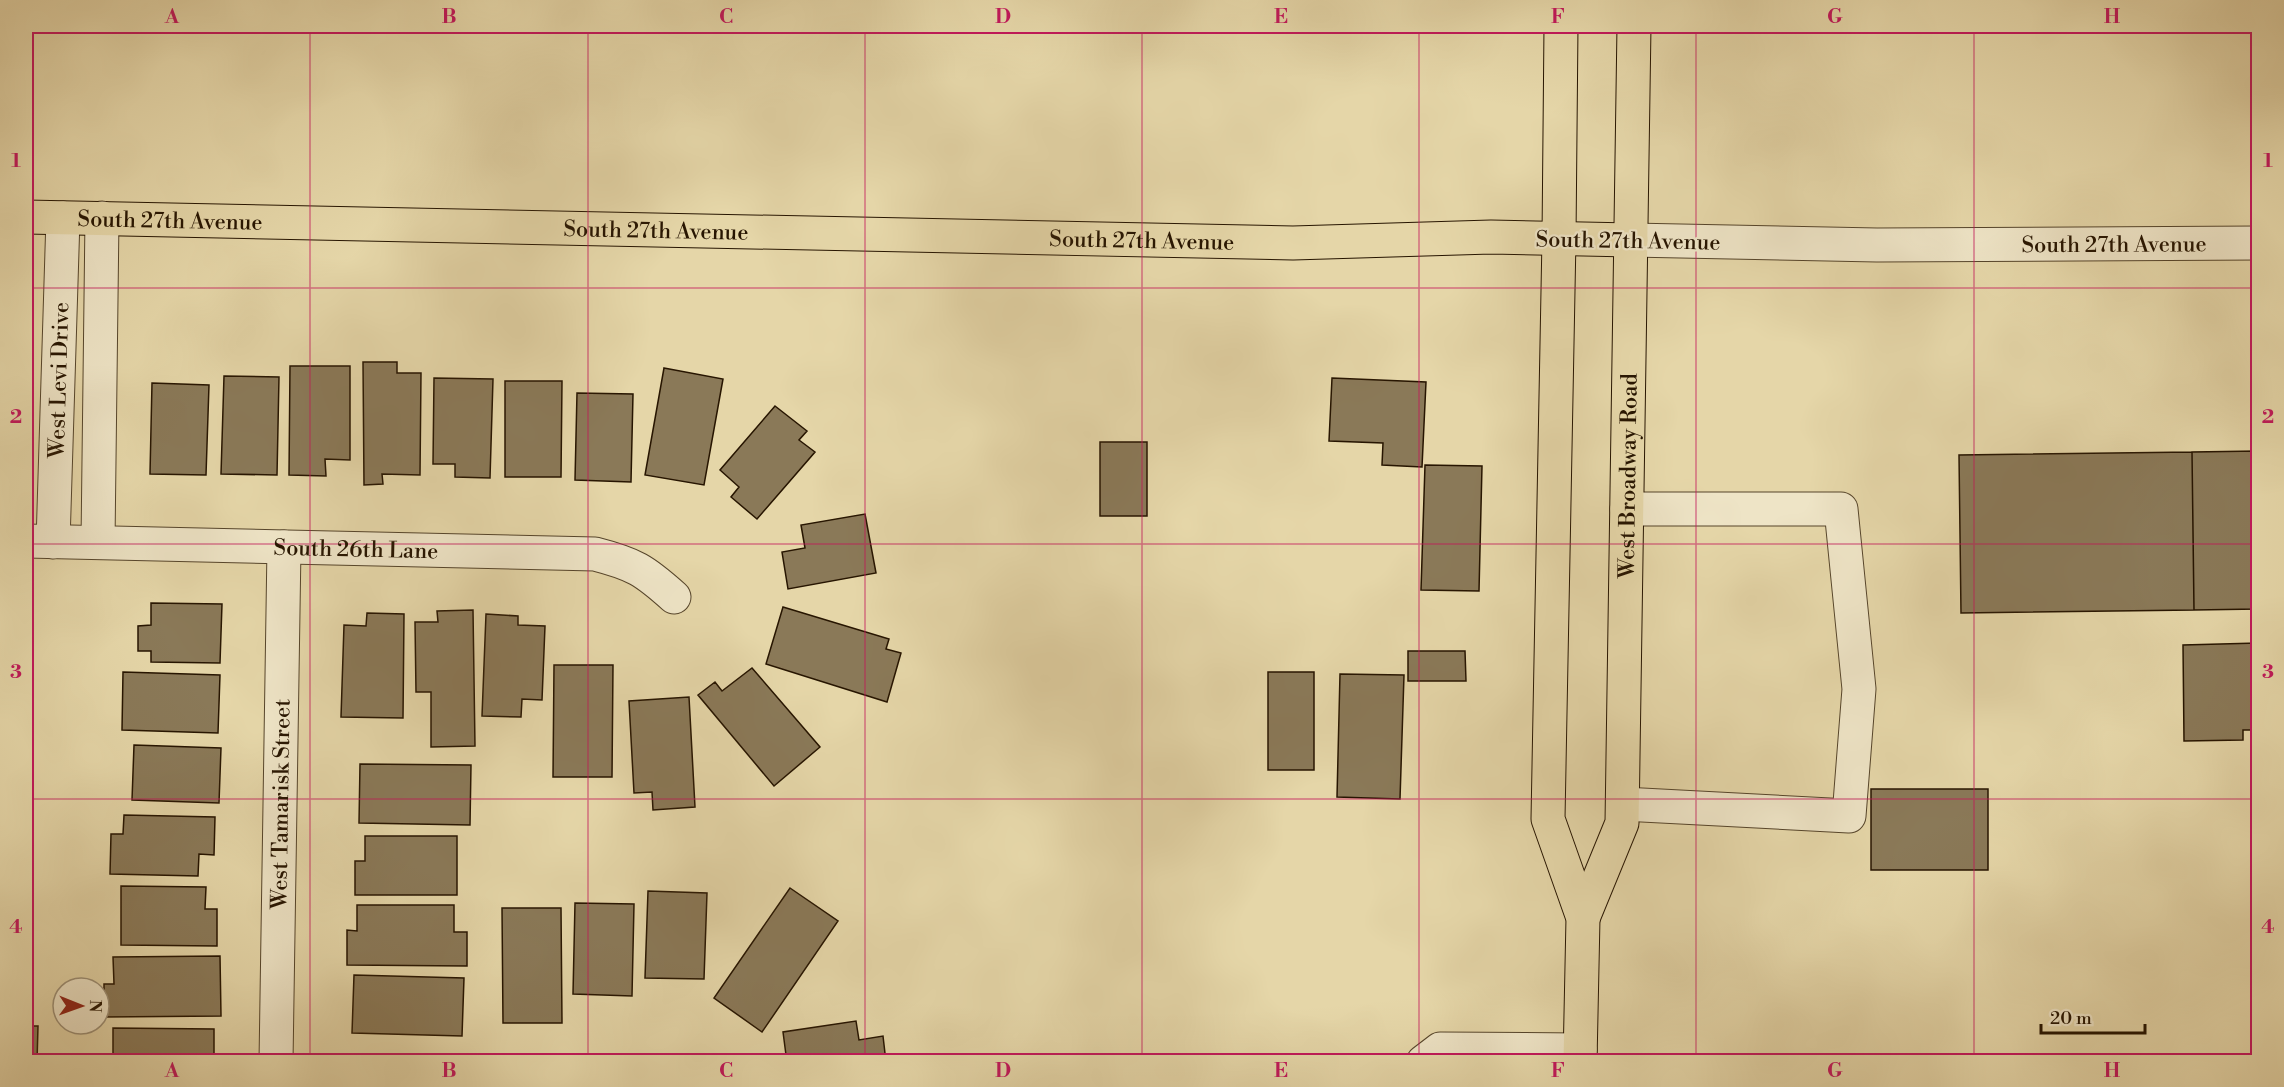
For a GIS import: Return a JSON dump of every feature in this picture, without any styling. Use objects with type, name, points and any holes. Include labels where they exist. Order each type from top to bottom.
[{"type":"main road","name":"West Broadway Road","points":[[1561,26],[1548,819],[1583,918],[1580,1056]]},
{"type":"main road","name":"West Broadway Road","points":[[1583,918],[1622,823],[1634,26]]},
{"type":"main road","name":"South 27th Avenue","points":[[26,217],[1281,243],[1491,237],[1631,240]]},
{"type":"street","name":"West Levi Drive","points":[[39,542],[63,218]]},
{"type":"street","name":"West Levi Drive","points":[[98,542],[102,218]]},
{"type":"street","name":"South 27th Avenue","points":[[1631,240],[1877,245],[2259,243]]},
{"type":"street","points":[[1623,804],[1849,816],[1859,689],[1841,509],[1627,509]]},
{"type":"street","name":"South 26th Lane","points":[[39,542],[595,554],[629,563],[651,576],[674,597]]},
{"type":"street","name":"West Tamarisk Street","points":[[276,1062],[284,547]]},
{"type":"street","points":[[1423,1062],[1440,1048],[1580,1056]]},
{"type":"building","points":[[363,362],[397,362],[397,373],[421,373],[420,475],[382,474],[383,484],[364,485]]},
{"type":"building","points":[[290,366],[350,366],[350,460],[325,459],[326,476],[289,475]]},
{"type":"building","points":[[664,368],[723,379],[704,485],[645,475]]},
{"type":"building","points":[[224,376],[279,377],[277,475],[221,474]]},
{"type":"building","points":[[434,378],[493,379],[490,478],[455,477],[455,464],[433,464]]},
{"type":"building","points":[[1332,378],[1426,382],[1422,467],[1382,465],[1383,443],[1329,441]]},
{"type":"building","points":[[505,381],[562,381],[561,477],[505,477]]},
{"type":"building","points":[[152,383],[209,385],[206,475],[150,474]]},
{"type":"building","points":[[577,393],[633,394],[631,482],[575,480]]},
{"type":"building","points":[[775,406],[807,431],[799,440],[815,452],[757,519],[731,497],[739,487],[720,470]]},
{"type":"building","points":[[1100,442],[1147,442],[1147,516],[1100,516]]},
{"type":"building","points":[[2258,451],[2258,609],[2194,610],[2192,452]]},
{"type":"building","points":[[2192,452],[2194,610],[1961,613],[1959,455]]},
{"type":"building","points":[[1425,465],[1482,466],[1479,591],[1421,590]]},
{"type":"building","points":[[865,514],[876,573],[788,589],[782,552],[805,548],[801,525]]},
{"type":"building","points":[[26,603],[32,603],[31,661],[26,661]]},
{"type":"building","points":[[151,603],[222,604],[220,663],[151,662],[151,651],[138,651],[138,626],[151,625]]},
{"type":"building","points":[[783,607],[889,639],[886,649],[901,653],[887,702],[766,664]]},
{"type":"building","points":[[473,610],[475,746],[431,747],[431,692],[416,692],[415,622],[438,622],[437,611]]},
{"type":"building","points":[[367,613],[404,614],[403,718],[341,717],[344,625],[366,626]]},
{"type":"building","points":[[486,614],[518,616],[518,625],[545,626],[542,700],[522,699],[521,717],[482,716]]},
{"type":"building","points":[[2258,643],[2258,730],[2243,730],[2243,740],[2184,741],[2183,645]]},
{"type":"building","points":[[1408,651],[1465,651],[1466,681],[1408,681]]},
{"type":"building","points":[[554,665],[613,665],[612,777],[553,777]]},
{"type":"building","points":[[752,668],[820,747],[774,786],[698,695],[715,682],[722,691]]},
{"type":"building","points":[[123,672],[220,675],[218,733],[122,730]]},
{"type":"building","points":[[1268,672],[1314,672],[1314,770],[1268,770]]},
{"type":"building","points":[[1340,674],[1404,675],[1400,799],[1337,797]]},
{"type":"building","points":[[689,697],[695,807],[653,810],[652,792],[634,793],[629,701]]},
{"type":"building","points":[[26,742],[30,742],[30,800],[26,800]]},
{"type":"building","points":[[134,745],[221,748],[219,803],[132,800]]},
{"type":"building","points":[[360,764],[471,765],[470,825],[359,823]]},
{"type":"building","points":[[1871,789],[1988,789],[1988,870],[1871,870]]},
{"type":"building","points":[[27,813],[28,871],[26,871]]},
{"type":"building","points":[[124,815],[215,817],[214,855],[199,854],[198,876],[110,874],[111,834],[123,834]]},
{"type":"building","points":[[365,836],[457,836],[457,895],[355,895],[355,861],[365,861]]},
{"type":"building","points":[[121,886],[206,887],[205,909],[217,909],[217,946],[121,945]]},
{"type":"building","points":[[790,888],[838,921],[762,1032],[714,998]]},
{"type":"building","points":[[648,891],[707,893],[704,979],[645,978]]},
{"type":"building","points":[[575,903],[634,904],[632,996],[573,994]]},
{"type":"building","points":[[357,905],[454,905],[454,932],[467,932],[467,966],[347,965],[347,930],[357,931]]},
{"type":"building","points":[[502,908],[561,908],[562,1023],[503,1023]]},
{"type":"building","points":[[26,956],[27,956],[26,1014]]},
{"type":"building","points":[[220,956],[221,1016],[111,1017],[111,984],[114,984],[113,957]]},
{"type":"building","points":[[354,975],[464,978],[462,1036],[352,1033]]},
{"type":"building","points":[[856,1021],[859,1040],[883,1036],[886,1062],[772,1062],[771,1057],[786,1055],[783,1032]]},
{"type":"building","points":[[26,1026],[38,1026],[37,1062],[26,1062]]},
{"type":"building","points":[[113,1028],[214,1029],[214,1062],[113,1062]]}]
